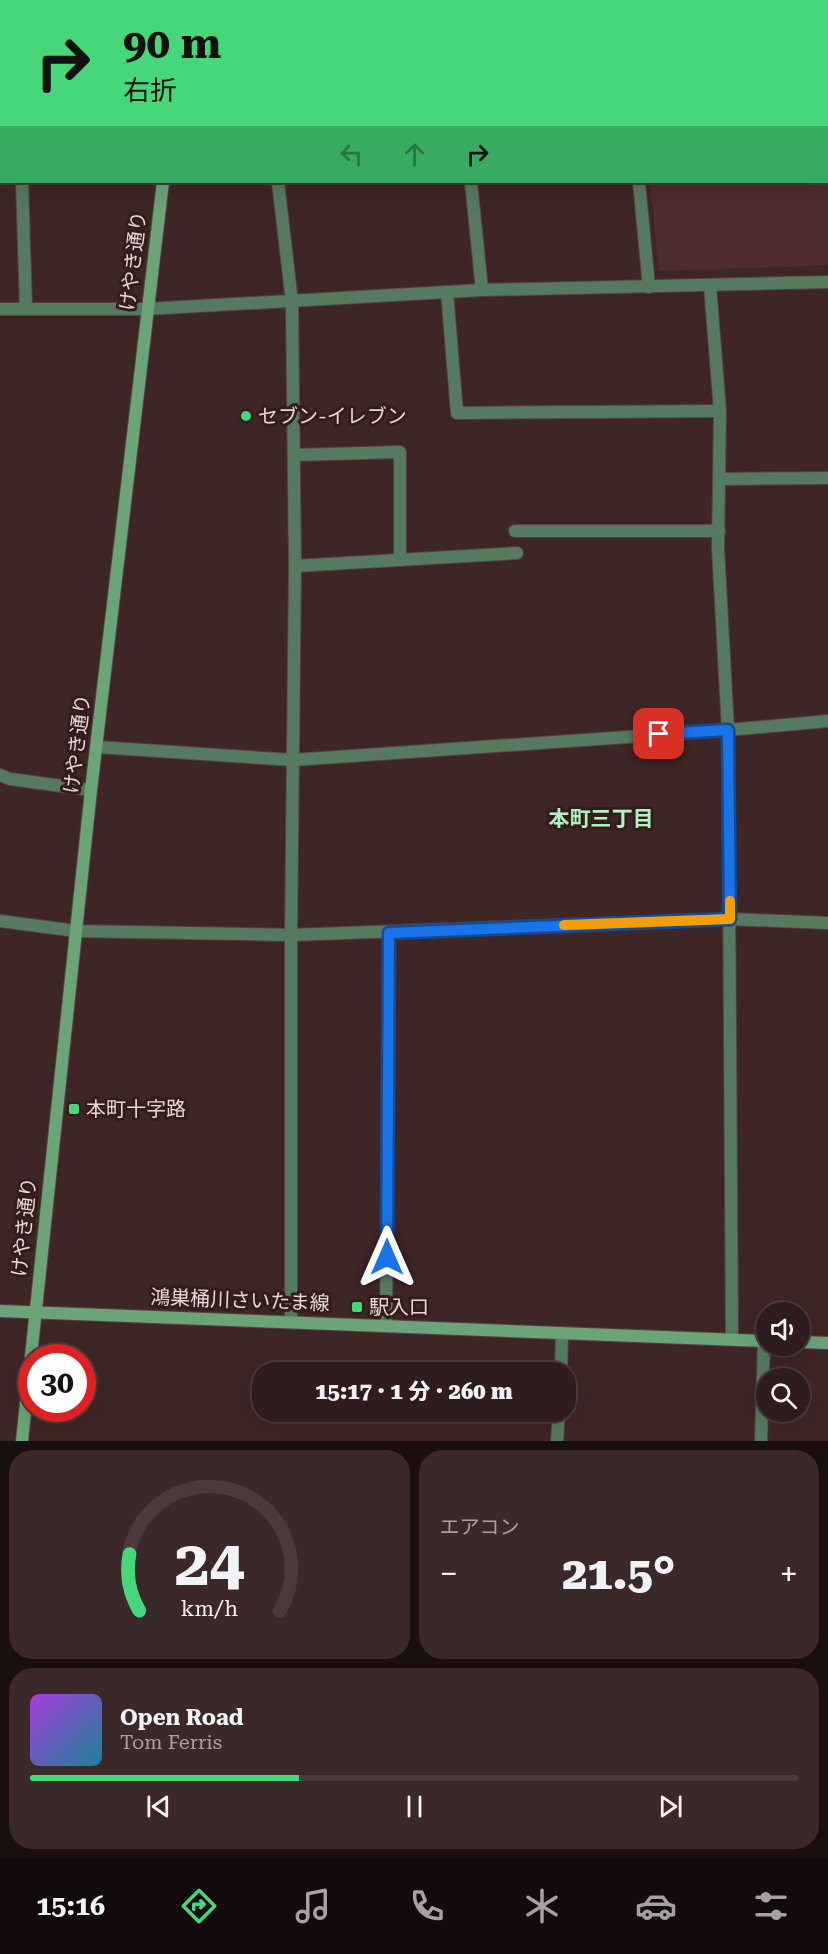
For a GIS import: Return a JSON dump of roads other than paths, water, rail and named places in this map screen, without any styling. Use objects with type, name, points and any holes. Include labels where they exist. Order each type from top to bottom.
[{"type":"main road","name":"けやき通り","points":[[22,1441],[91,790],[146,309],[163,183]]},
{"type":"main road","name":"鴻巣桶川さいたま線","points":[[0,1311],[756,1340]]},
{"type":"main road","points":[[810,1342],[828,1343]]},
{"type":"street","points":[[22,183],[26,308]]},
{"type":"street","points":[[278,183],[292,302],[294,455],[291,1322]]},
{"type":"street","points":[[471,183],[482,290]]},
{"type":"street","points":[[639,183],[649,287]]},
{"type":"street","points":[[0,309],[146,309],[482,290],[828,282]]},
{"type":"street","points":[[710,286],[720,411],[718,531],[728,730],[732,1339]]},
{"type":"street","points":[[447,292],[457,413],[720,411]]},
{"type":"street","points":[[294,455],[399,452],[400,560]]},
{"type":"street","points":[[720,479],[828,478]]},
{"type":"street","points":[[515,531],[718,531]]},
{"type":"street","points":[[295,566],[517,553]]},
{"type":"street","points":[[97,747],[293,760],[828,721]]},
{"type":"street","points":[[0,775],[10,779],[91,790]]},
{"type":"street","points":[[0,921],[76,931],[291,935],[730,919],[828,923]]},
{"type":"street","points":[[386,1326],[389,933]]},
{"type":"street","points":[[561,1362],[562,1333]]},
{"type":"street","points":[[761,1441],[764,1356]]},
{"type":"street","points":[[557,1441],[558,1422]]},
{"type":"place","name":"セブン-イレブン","points":[[246,416]]},
{"type":"place","name":"本町十字路","points":[[74,1109]]},
{"type":"place","name":"駅入口","points":[[357,1307]]},
{"type":"district","name":"本町三丁目","points":[[601,819]]}]
